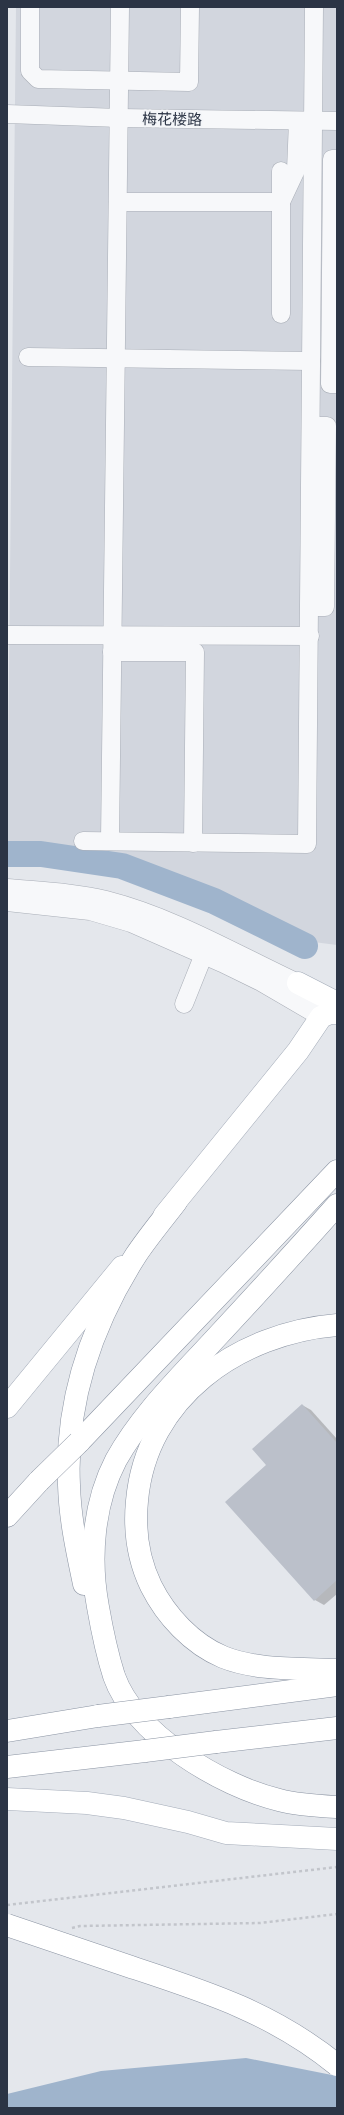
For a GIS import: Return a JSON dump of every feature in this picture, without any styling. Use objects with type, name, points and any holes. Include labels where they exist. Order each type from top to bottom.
[{"type":"main road","points":[[7,1407],[298,1051],[333,1015],[298,983]]},
{"type":"main road","points":[[7,1516],[337,1171]]},
{"type":"main road","points":[[176,1202],[137,1254],[96,1329],[86,1358],[74,1407],[69,1485],[74,1535],[91,1616],[100,1646],[114,1677],[135,1711],[156,1734],[183,1756],[234,1785],[280,1800],[337,1807]]},
{"type":"main road","points":[[114,1677],[100,1619],[93,1565],[98,1516],[104,1492],[115,1463],[131,1434],[166,1391],[337,1205]]},
{"type":"main road","points":[[337,1325],[315,1327],[280,1335],[240,1352],[198,1381],[179,1400],[161,1426],[148,1451],[138,1481],[136,1514],[137,1550],[146,1576],[158,1599],[186,1633],[223,1656],[247,1664],[278,1668],[337,1670]]},
{"type":"main road","points":[[7,1507],[39,1482]]},
{"type":"main road","points":[[7,1731],[98,1716],[337,1686]]},
{"type":"main road","points":[[7,1767],[337,1728]]},
{"type":"main road","points":[[7,1799],[87,1803],[124,1808],[181,1820],[226,1833],[337,1839]]},
{"type":"main road","points":[[7,1925],[223,1998],[262,2016],[301,2038],[337,2065]]},
{"type":"street","points":[[30,7],[30,71],[34,76],[45,81],[189,82],[190,7]]},
{"type":"street","points":[[110,841],[120,7]]},
{"type":"street","points":[[83,841],[307,844],[310,636],[311,360],[306,121],[314,7]]},
{"type":"street","name":"梅花楼路","points":[[7,114],[119,118],[337,121]]},
{"type":"street","points":[[281,202],[296,170],[306,121]]},
{"type":"street","points":[[337,159],[332,159],[330,384],[337,384]]},
{"type":"street","points":[[281,314],[282,170]]},
{"type":"street","points":[[118,202],[281,202]]},
{"type":"street","points":[[28,357],[311,360]]},
{"type":"street","points":[[7,635],[112,643],[195,652],[193,842]]},
{"type":"street","points":[[112,643],[310,636]]},
{"type":"street","points":[[7,888],[64,893],[106,900],[132,908],[179,927],[298,983]]},
{"type":"street","points":[[7,902],[72,908],[108,915],[154,932],[204,954],[333,1015]]},
{"type":"street","points":[[184,1004],[204,954]]},
{"type":"path","points":[[7,1905],[337,1867]]},
{"type":"path","points":[[65,1929],[80,1926],[260,1923],[337,1914]]},
{"type":"shaded area","points":[[16,7],[337,7],[337,945],[298,940],[152,889],[100,865],[7,860]]},
{"type":"water","points":[[246,2058],[337,2076],[337,2108],[7,2108],[7,2094],[101,2071]]},
{"type":"building","points":[[302,1404],[337,1443],[337,1580],[314,1601],[225,1502],[266,1465],[252,1449]]},
{"type":"waterway","points":[[7,854],[41,854],[122,866],[214,901],[305,946]]}]
